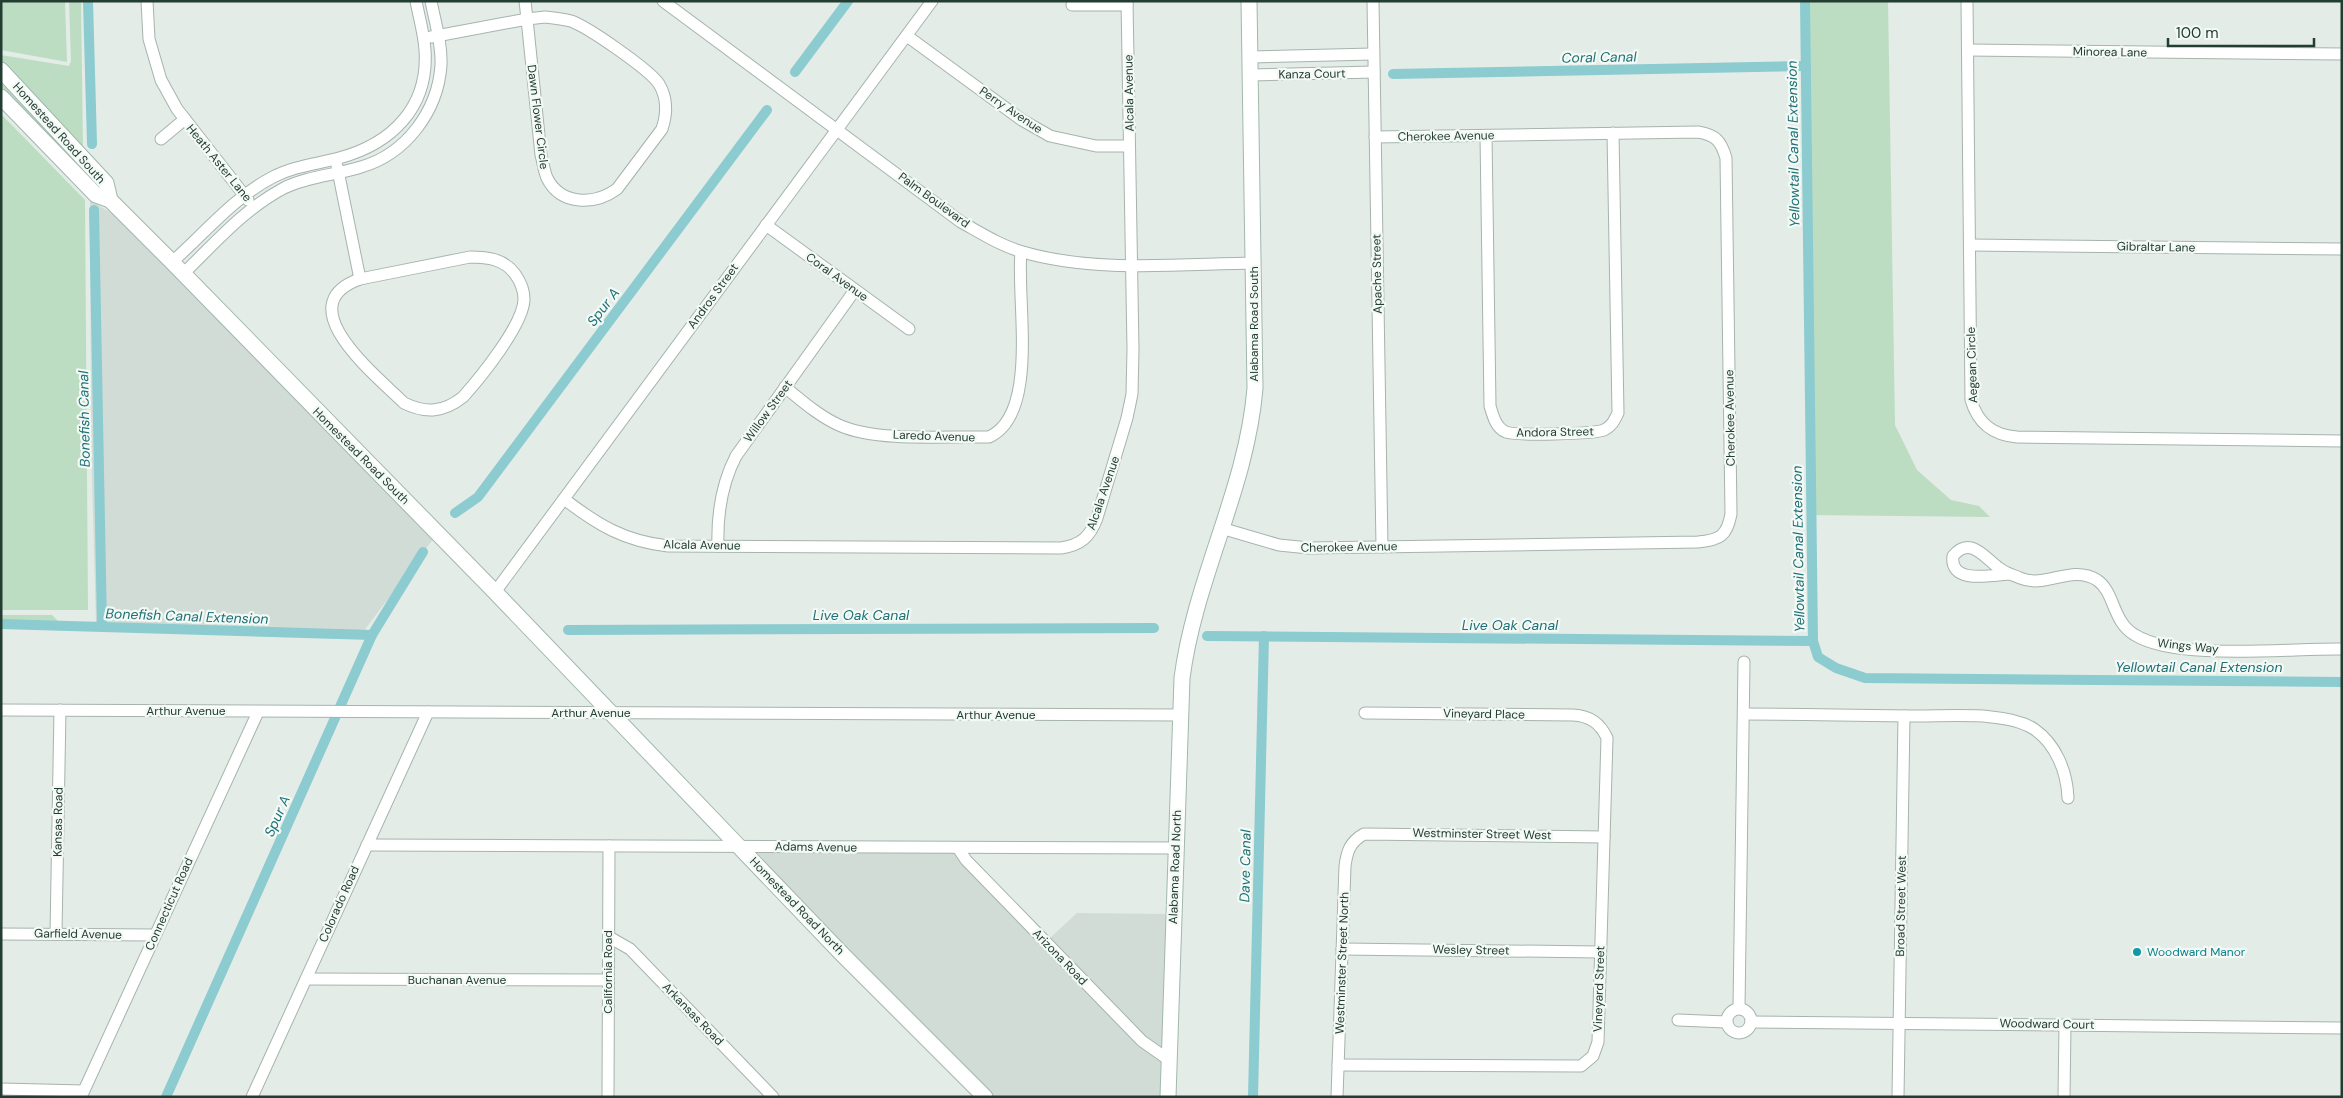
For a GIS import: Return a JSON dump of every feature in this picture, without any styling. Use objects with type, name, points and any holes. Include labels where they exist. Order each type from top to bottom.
[{"type":"main road","name":"Alabama Road South","points":[[1188,638],[1242,461],[1253,408],[1254,263],[1249,1]]},
{"type":"main road","name":"Homestead Road South","points":[[1,70],[106,183],[110,200]]},
{"type":"main road","name":"Homestead Road South","points":[[1,97],[96,195],[110,200],[172,262],[611,713]]},
{"type":"main road","name":"Alabama Road North","points":[[1168,1097],[1180,715],[1182,678],[1188,638]]},
{"type":"main road","name":"Homestead Road North","points":[[611,713],[842,953],[985,1097]]},
{"type":"street","name":"Heath Aster Lane","points":[[147,1],[152,54],[161,80],[184,119],[254,206]]},
{"type":"street","points":[[172,262],[244,195],[286,171],[337,159],[370,148],[388,136],[411,110],[424,73],[423,38],[416,1]]},
{"type":"street","points":[[183,274],[254,206],[286,187],[305,180],[374,163],[390,154],[412,135],[423,120],[435,95],[439,77],[441,54],[431,1]]},
{"type":"street","name":"Dawn Flower Circle","points":[[525,1],[541,155],[546,177],[553,187],[575,200],[596,200],[608,196],[624,180],[662,129],[665,119],[665,97],[658,83],[646,72],[590,31],[560,18],[527,19]]},
{"type":"street","name":"Palm Boulevard","points":[[663,1],[961,222],[992,240],[1021,252],[1078,264],[1254,263]]},
{"type":"street","name":"Andros Street","points":[[495,592],[932,1]]},
{"type":"street","name":"Apache Street","points":[[1372,1],[1382,547]]},
{"type":"street","name":"Aegean Circle","points":[[1967,1],[1971,400],[1974,413],[1993,432],[2016,437],[2342,441]]},
{"type":"street","points":[[1072,5],[1127,3]]},
{"type":"street","name":"Alcala Avenue","points":[[564,499],[596,522],[636,541],[668,546],[1061,548],[1073,546],[1084,540],[1092,530],[1097,518],[1128,418],[1132,394],[1134,348],[1127,3]]},
{"type":"street","points":[[423,38],[527,19]]},
{"type":"street","name":"Perry Avenue","points":[[907,36],[1022,120],[1050,136],[1096,146],[1130,146]]},
{"type":"street","name":"Minorea Lane","points":[[1968,50],[2342,54]]},
{"type":"street","name":"Kanza Court","points":[[1250,57],[1373,54]]},
{"type":"street","name":"Kanza Court","points":[[1251,75],[1374,72]]},
{"type":"street","name":"Heath Aster Lane","points":[[161,138],[184,119]]},
{"type":"street","name":"Cherokee Avenue","points":[[1221,528],[1255,540],[1294,547],[1382,547],[1698,542],[1722,536],[1729,527],[1731,514],[1726,158],[1722,144],[1712,134],[1698,132],[1375,137]]},
{"type":"street","name":"Andora Street","points":[[1486,136],[1490,406],[1495,422],[1505,432],[1519,434],[1602,431],[1612,425],[1618,413],[1613,133]]},
{"type":"street","points":[[337,159],[338,173],[360,279]]},
{"type":"street","name":"Coral Avenue","points":[[766,224],[908,329]]},
{"type":"street","name":"Gibraltar Lane","points":[[1970,245],[2342,249]]},
{"type":"street","name":"Laredo Avenue","points":[[785,387],[826,418],[848,428],[868,434],[989,437],[1000,432],[1013,413],[1020,385],[1022,363],[1021,252]]},
{"type":"street","points":[[470,257],[485,257],[498,260],[509,266],[517,276],[524,300],[518,323],[463,397],[454,404],[439,410],[427,411],[404,403],[342,339],[334,325],[333,302],[341,290],[349,283],[360,279],[470,257]]},
{"type":"street","name":"Willow Street","points":[[718,546],[720,507],[729,470],[749,436],[855,290]]},
{"type":"street","name":"Wings Way","points":[[2010,574],[2023,580],[2040,582],[2070,574],[2085,575],[2098,581],[2105,588],[2120,623],[2133,634],[2147,642],[2216,650],[2298,651],[2342,649]]},
{"type":"street","points":[[1739,1008],[1744,662]]},
{"type":"street","name":"Arthur Avenue","points":[[1,710],[1180,715]]},
{"type":"street","name":"Kansas Road","points":[[56,934],[60,710]]},
{"type":"street","name":"Connecticut Road","points":[[82,1094],[258,712]]},
{"type":"street","name":"Colorado Road","points":[[252,1097],[428,712]]},
{"type":"street","name":"Vineyard Place","points":[[1365,713],[1573,715],[1584,716],[1600,724]]},
{"type":"street","points":[[1744,714],[1987,717],[2024,724],[2038,733],[2051,746],[2064,771],[2068,798]]},
{"type":"street","name":"Broad Street West","points":[[1898,1097],[1904,716]]},
{"type":"street","name":"Vineyard Street","points":[[1338,1065],[1581,1066],[1593,1056],[1598,1042],[1607,738],[1600,724]]},
{"type":"street","name":"Westminster Street West","points":[[1361,835],[1463,834],[1604,837]]},
{"type":"street","name":"Westminster Street North","points":[[1337,1097],[1347,850],[1355,839],[1361,835]]},
{"type":"street","name":"Adams Avenue","points":[[366,845],[1176,848]]},
{"type":"street","name":"California Road","points":[[608,1097],[610,846]]},
{"type":"street","name":"Arizona Road","points":[[958,848],[966,860],[1142,1041],[1169,1060]]},
{"type":"street","name":"Garfield Avenue","points":[[1,934],[155,935]]},
{"type":"street","name":"Arkansas Road","points":[[609,937],[630,949],[773,1097]]},
{"type":"street","name":"Wesley Street","points":[[1342,949],[1600,952]]},
{"type":"street","name":"Buchanan Avenue","points":[[306,978],[608,980]]},
{"type":"street","points":[[1739,1008],[1746,1011],[1751,1022],[1748,1029],[1741,1033],[1733,1032],[1726,1022],[1731,1011],[1739,1008]]},
{"type":"street","points":[[1678,1020],[1726,1022]]},
{"type":"street","name":"Woodward Court","points":[[1751,1022],[2342,1028]]},
{"type":"street","points":[[2064,1097],[2065,1024]]},
{"type":"street","points":[[1,1089],[82,1094]]},
{"type":"shaded area","points":[[84,190],[98,205],[123,220],[434,538],[363,632],[96,622],[91,445],[90,200]]},
{"type":"shaded area","points":[[741,847],[958,848],[973,867],[1169,1060],[1168,1097],[979,1097]]},
{"type":"shaded area","points":[[1077,913],[1169,914],[1165,1052],[1145,1037],[1049,939]]},
{"type":"green space","points":[[1,1],[65,1],[67,62],[1,50]]},
{"type":"green space","points":[[69,1],[81,1],[83,151],[1,62],[1,55],[69,66],[71,61]]},
{"type":"green space","points":[[1802,1],[1888,1],[1895,425],[1917,470],[1951,500],[1979,506],[1990,517],[1809,515]]},
{"type":"green space","points":[[1,78],[83,168],[83,175],[1,89]]},
{"type":"green space","points":[[1,114],[85,200],[88,610],[1,610]]},
{"type":"green space","points":[[1,615],[52,615],[60,623],[1,624]]},
{"type":"waterway","name":"Bonefish Canal","points":[[88,1],[92,144]]},
{"type":"waterway","name":"Spur A","points":[[795,72],[848,1]]},
{"type":"waterway","name":"Yellowtail Canal Extension","points":[[1805,1],[1813,641],[1818,657],[1836,668],[1865,678],[2342,682]]},
{"type":"waterway","name":"Coral Canal","points":[[1393,74],[1806,66]]},
{"type":"waterway","name":"Spur A","points":[[455,513],[478,497],[767,110]]},
{"type":"waterway","name":"Bonefish Canal","points":[[94,210],[102,627]]},
{"type":"waterway","name":"Spur A","points":[[166,1097],[372,635],[423,552]]},
{"type":"waterway","name":"Bonefish Canal Extension","points":[[1,624],[372,635]]},
{"type":"waterway","name":"Live Oak Canal","points":[[568,630],[1154,628]]},
{"type":"waterway","name":"Live Oak Canal","points":[[1207,636],[1813,641]]},
{"type":"waterway","name":"Dave Canal","points":[[1253,1097],[1264,636]]},
{"type":"place","name":"Woodward Manor","points":[[2137,952]]}]
